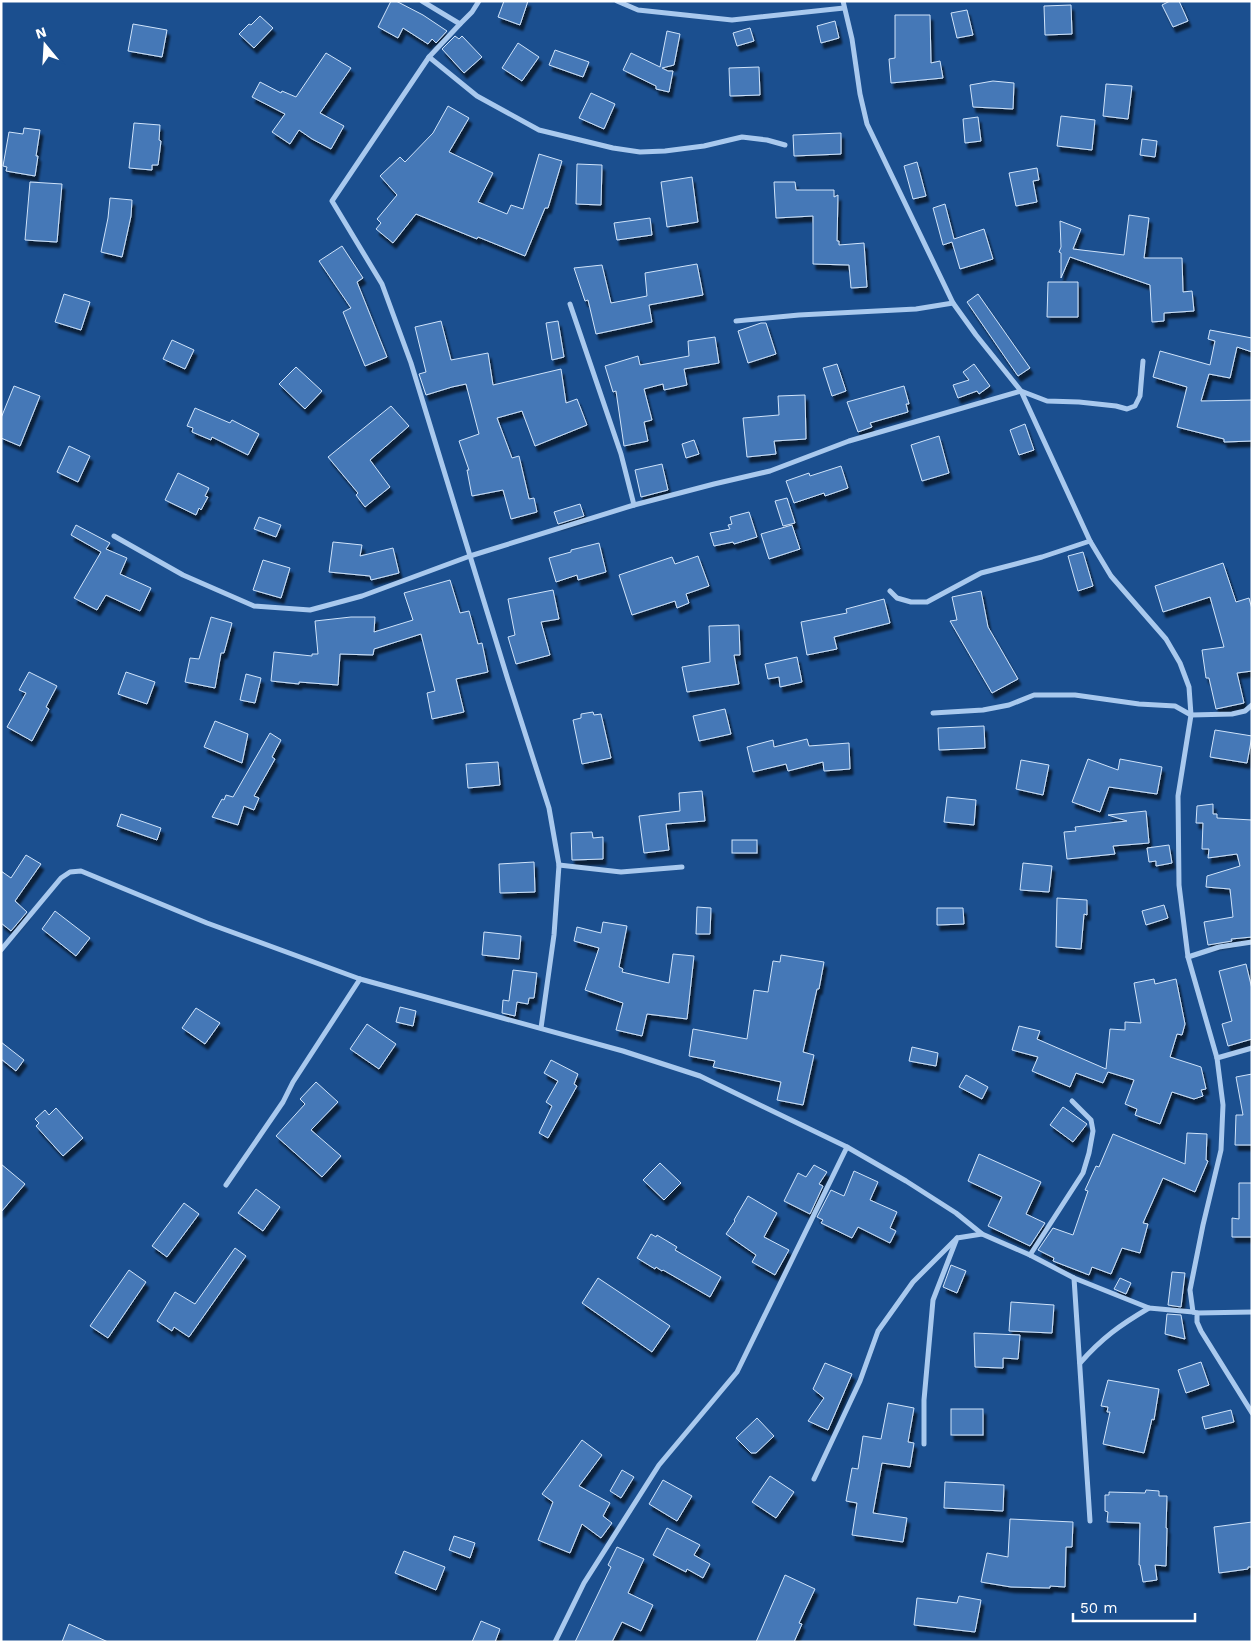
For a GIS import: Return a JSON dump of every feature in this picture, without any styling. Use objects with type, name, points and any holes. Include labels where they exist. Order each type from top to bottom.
[{"type":"street","points":[[422,1],[460,24]]},
{"type":"street","points":[[479,1],[472,12],[430,57],[332,201],[382,284],[411,363],[549,808],[559,865],[554,935],[541,1028]]},
{"type":"street","points":[[617,1],[638,10],[732,20],[843,4],[852,39],[860,94],[868,124],[954,303],[976,335],[1021,391],[1090,541],[1111,576],[1166,639],[1180,663],[1189,687],[1191,715],[1178,796],[1179,885],[1188,957],[1217,1058],[1223,1105],[1221,1150],[1202,1225],[1190,1290],[1197,1322],[1201,1331],[1252,1413]]},
{"type":"street","points":[[430,57],[477,96],[539,130],[613,148],[640,152],[694,147],[742,137],[767,140],[785,145]]},
{"type":"street","points":[[736,320],[916,309],[954,303]]},
{"type":"street","points":[[570,304],[621,454],[634,505]]},
{"type":"street","points":[[114,536],[183,575],[254,606],[310,610],[362,596],[470,556],[634,505],[770,471],[849,441],[1021,391],[1047,400],[1088,403],[1127,409],[1135,406],[1140,396],[1143,361]]},
{"type":"street","points":[[890,591],[897,598],[911,602],[927,602],[981,573],[1042,557],[1090,541]]},
{"type":"street","points":[[933,713],[983,710],[1009,706],[1034,695],[1075,696],[1139,704],[1175,706],[1191,715],[1232,714],[1245,711],[1252,705]]},
{"type":"street","points":[[559,865],[621,872],[682,867]]},
{"type":"street","points":[[1,950],[61,878],[70,872],[81,871],[207,924],[360,979],[541,1028],[656,1061],[700,1076],[847,1147],[956,1213],[982,1234],[1074,1278],[1149,1308],[1195,1312],[1252,1312]]},
{"type":"street","points":[[1188,957],[1219,947],[1252,942]]},
{"type":"street","points":[[226,1185],[283,1102],[293,1082],[360,979]]},
{"type":"street","points":[[1217,1058],[1252,1048]]},
{"type":"street","points":[[1030,1256],[1083,1173],[1089,1153],[1094,1130],[1091,1120],[1072,1101]]},
{"type":"street","points":[[555,1642],[584,1583],[659,1465],[737,1372],[847,1147]]},
{"type":"street","points":[[814,1479],[860,1381],[878,1331],[913,1282],[957,1238],[982,1234]]},
{"type":"street","points":[[924,1444],[924,1400],[932,1300],[957,1238]]},
{"type":"street","points":[[1074,1278],[1090,1521]]},
{"type":"street","points":[[1080,1363],[1096,1344],[1121,1324],[1149,1308]]},
{"type":"building","points":[[391,1],[396,1],[423,15],[447,31],[436,43],[432,39],[428,44],[403,28],[398,38],[378,27]]},
{"type":"building","points":[[504,1],[528,1],[520,25],[498,17]]},
{"type":"building","points":[[1170,1],[1179,1],[1188,21],[1173,27],[1162,5]]},
{"type":"building","points":[[1071,5],[1072,34],[1045,35],[1044,6]]},
{"type":"building","points":[[967,10],[973,35],[957,38],[951,13]]},
{"type":"building","points":[[895,15],[930,15],[931,63],[940,61],[943,78],[891,83],[889,59],[895,58]]},
{"type":"building","points":[[260,16],[273,28],[254,48],[239,34]]},
{"type":"building","points":[[835,21],[839,38],[821,43],[817,26]]},
{"type":"building","points":[[133,24],[167,30],[162,57],[128,51]]},
{"type":"building","points":[[750,28],[754,41],[737,46],[733,33]]},
{"type":"building","points":[[667,31],[680,34],[674,65],[662,68],[673,71],[669,92],[656,89],[656,86],[623,70],[631,53],[660,67]]},
{"type":"building","points":[[455,36],[459,39],[462,36],[482,57],[464,73],[442,49]]},
{"type":"building","points":[[518,43],[539,57],[522,81],[502,68]]},
{"type":"building","points":[[555,50],[589,62],[583,77],[549,65]]},
{"type":"building","points":[[326,53],[351,68],[320,113],[344,126],[331,149],[299,130],[290,144],[272,132],[285,114],[252,97],[260,82],[281,93],[282,91],[296,97]]},
{"type":"building","points":[[759,67],[760,95],[730,96],[729,68]]},
{"type":"building","points":[[993,81],[1014,83],[1013,109],[973,107],[970,85]]},
{"type":"building","points":[[1106,84],[1132,86],[1128,119],[1103,116]]},
{"type":"building","points":[[591,93],[615,104],[604,129],[579,118]]},
{"type":"building","points":[[448,106],[469,118],[449,152],[493,173],[478,202],[507,214],[511,205],[523,209],[539,154],[562,161],[548,208],[545,208],[525,256],[416,214],[393,243],[376,229],[381,223],[377,219],[397,195],[380,176],[400,157],[405,162],[433,133]]},
{"type":"building","points":[[1061,116],[1095,120],[1092,150],[1057,146]]},
{"type":"building","points":[[978,117],[981,141],[965,143],[963,119]]},
{"type":"building","points":[[134,123],[160,125],[159,140],[161,141],[158,165],[152,165],[152,170],[129,168]]},
{"type":"building","points":[[24,128],[40,130],[35,176],[6,171],[7,167],[3,166],[9,132],[23,134]]},
{"type":"building","points":[[841,133],[841,154],[794,156],[793,135]]},
{"type":"building","points":[[1142,139],[1157,141],[1155,157],[1140,155]]},
{"type":"building","points":[[917,162],[926,196],[913,199],[904,166]]},
{"type":"building","points":[[577,164],[602,165],[601,205],[576,204]]},
{"type":"building","points":[[1037,168],[1039,180],[1033,181],[1037,202],[1016,206],[1009,173]]},
{"type":"building","points":[[692,177],[698,222],[667,227],[661,182]]},
{"type":"building","points":[[30,182],[62,184],[57,242],[25,240]]},
{"type":"building","points":[[774,182],[795,182],[796,190],[834,190],[834,197],[838,195],[837,241],[839,241],[839,245],[864,243],[867,287],[851,288],[849,265],[813,264],[813,216],[776,218]]},
{"type":"building","points":[[110,198],[132,200],[131,216],[122,257],[101,252]]},
{"type":"building","points":[[945,204],[954,239],[984,229],[993,259],[960,269],[952,242],[943,245],[933,208]]},
{"type":"building","points":[[1129,215],[1149,218],[1144,258],[1182,258],[1183,292],[1192,291],[1194,311],[1164,313],[1164,321],[1152,322],[1150,285],[1070,257],[1061,278],[1061,253],[1059,252],[1061,247],[1060,221],[1081,229],[1073,249],[1124,255]]},
{"type":"building","points":[[650,218],[652,235],[617,240],[614,223]]},
{"type":"building","points":[[342,246],[363,278],[357,282],[387,357],[365,366],[343,312],[351,308],[319,261]]},
{"type":"building","points":[[697,264],[703,295],[649,305],[652,322],[596,334],[588,300],[585,301],[574,268],[602,265],[611,303],[647,296],[645,273]]},
{"type":"building","points":[[1048,282],[1078,282],[1078,317],[1047,317]]},
{"type":"building","points":[[64,294],[90,302],[81,330],[55,322]]},
{"type":"building","points":[[978,294],[1030,368],[1018,376],[967,302]]},
{"type":"building","points":[[441,321],[451,360],[488,353],[493,385],[561,369],[566,403],[577,399],[587,425],[535,446],[522,411],[497,418],[512,458],[519,456],[529,499],[534,498],[537,512],[511,519],[503,490],[472,496],[467,470],[469,470],[459,441],[479,434],[466,384],[426,395],[419,374],[426,372],[415,327]]},
{"type":"building","points":[[558,321],[564,357],[552,360],[546,323]]},
{"type":"building","points":[[766,323],[776,354],[748,363],[738,331]]},
{"type":"building","points":[[1210,330],[1252,338],[1252,352],[1237,347],[1230,378],[1209,374],[1201,401],[1252,400],[1252,441],[1224,442],[1224,439],[1177,427],[1187,387],[1153,377],[1160,351],[1210,365],[1215,341],[1208,339]]},
{"type":"building","points":[[715,337],[719,363],[684,369],[687,385],[664,390],[663,384],[644,389],[652,420],[644,422],[648,441],[624,446],[616,391],[613,392],[605,366],[638,356],[640,365],[689,356],[688,341]]},
{"type":"building","points":[[172,340],[194,350],[185,369],[163,359]]},
{"type":"building","points":[[837,364],[846,391],[832,396],[823,368]]},
{"type":"building","points":[[974,364],[990,386],[979,394],[977,391],[958,398],[953,385],[969,380],[963,372]]},
{"type":"building","points":[[296,367],[322,391],[305,409],[279,384]]},
{"type":"building","points":[[14,386],[40,396],[20,446],[1,438],[1,418]]},
{"type":"building","points":[[904,386],[909,404],[906,404],[908,412],[870,423],[872,427],[858,432],[847,402]]},
{"type":"building","points":[[805,395],[806,439],[774,441],[776,454],[747,457],[743,418],[779,415],[778,396]]},
{"type":"building","points":[[391,406],[409,426],[370,460],[390,487],[365,507],[356,495],[358,493],[328,457]]},
{"type":"building","points":[[195,408],[230,423],[232,420],[259,434],[248,455],[212,437],[211,440],[192,432],[193,428],[187,426]]},
{"type":"building","points":[[1025,424],[1034,450],[1019,455],[1010,430]]},
{"type":"building","points":[[939,436],[949,473],[922,481],[911,445]]},
{"type":"building","points":[[694,440],[699,454],[686,458],[682,444]]},
{"type":"building","points":[[69,446],[90,456],[78,482],[57,472]]},
{"type":"building","points":[[662,464],[668,490],[641,497],[635,470]]},
{"type":"building","points":[[841,466],[848,488],[825,496],[824,493],[794,503],[786,481],[809,473],[810,476]]},
{"type":"building","points":[[178,473],[209,488],[205,496],[208,497],[196,515],[165,500]]},
{"type":"building","points":[[787,498],[795,523],[783,526],[775,501]]},
{"type":"building","points":[[580,504],[584,516],[558,524],[554,512]]},
{"type":"building","points":[[749,512],[757,537],[734,544],[733,542],[714,546],[710,533],[730,529],[728,525],[732,524],[730,517]]},
{"type":"building","points":[[259,517],[281,525],[276,537],[254,529]]},
{"type":"building","points":[[76,525],[110,543],[106,549],[127,558],[120,574],[151,588],[140,611],[106,595],[97,610],[74,598],[101,552],[71,535]]},
{"type":"building","points":[[792,525],[800,549],[769,559],[761,534]]},
{"type":"building","points":[[333,542],[362,545],[360,556],[393,548],[399,573],[371,580],[370,576],[329,572]]},
{"type":"building","points":[[599,543],[606,572],[578,580],[577,575],[556,582],[549,558]]},
{"type":"building","points":[[1083,552],[1093,586],[1078,591],[1068,556]]},
{"type":"building","points":[[698,556],[709,586],[686,594],[689,603],[677,608],[675,601],[632,615],[619,575],[672,557],[675,564]]},
{"type":"building","points":[[263,560],[290,568],[281,598],[253,590]]},
{"type":"building","points":[[1223,563],[1236,602],[1249,598],[1252,609],[1252,671],[1237,673],[1244,703],[1216,709],[1209,678],[1206,678],[1202,650],[1224,647],[1210,597],[1163,612],[1155,586]]},
{"type":"building","points":[[450,580],[460,613],[469,611],[478,644],[482,643],[488,672],[456,679],[464,712],[432,719],[427,693],[435,691],[421,634],[374,649],[373,655],[340,654],[338,685],[271,681],[274,652],[312,656],[312,654],[318,654],[315,621],[351,617],[375,617],[374,632],[413,620],[404,593]]},
{"type":"building","points":[[553,590],[559,619],[541,622],[550,655],[516,664],[508,637],[515,635],[508,599]]},
{"type":"building","points":[[981,591],[988,627],[1018,679],[992,693],[950,621],[957,620],[952,597]]},
{"type":"building","points":[[884,599],[890,623],[834,637],[837,649],[807,655],[801,622],[847,613],[846,609]]},
{"type":"building","points":[[211,617],[232,623],[224,653],[221,653],[215,688],[185,682],[190,658],[199,659]]},
{"type":"building","points":[[739,625],[740,655],[734,655],[739,684],[687,692],[682,667],[710,662],[709,626]]},
{"type":"building","points":[[797,657],[802,682],[780,687],[779,677],[768,679],[765,664]]},
{"type":"building","points":[[29,672],[57,686],[46,707],[49,709],[32,741],[7,727],[26,693],[19,690]]},
{"type":"building","points":[[126,672],[155,682],[147,704],[118,694]]},
{"type":"building","points":[[246,674],[261,678],[255,703],[240,700]]},
{"type":"building","points":[[725,709],[731,734],[699,741],[693,716]]},
{"type":"building","points":[[593,712],[594,715],[601,714],[611,758],[582,764],[573,720],[581,718],[581,714]]},
{"type":"building","points":[[215,721],[248,734],[242,763],[204,747]]},
{"type":"building","points":[[984,726],[985,748],[939,750],[938,728]]},
{"type":"building","points":[[1215,730],[1252,736],[1247,763],[1210,757]]},
{"type":"building","points":[[270,733],[281,740],[272,757],[275,759],[254,796],[259,798],[254,810],[244,806],[238,825],[212,817],[226,795],[233,797]]},
{"type":"building","points":[[807,739],[809,746],[849,743],[850,769],[824,771],[823,762],[788,771],[786,764],[753,772],[747,747],[773,740],[774,747]]},
{"type":"building","points":[[1088,759],[1118,770],[1120,759],[1162,767],[1157,794],[1109,787],[1100,812],[1072,802]]},
{"type":"building","points":[[1021,760],[1049,765],[1043,795],[1016,789]]},
{"type":"building","points":[[498,762],[500,785],[468,788],[466,764]]},
{"type":"building","points":[[702,791],[705,821],[666,824],[669,850],[644,853],[639,816],[680,811],[679,793]]},
{"type":"building","points":[[947,797],[976,800],[974,825],[944,822]]},
{"type":"building","points":[[1213,804],[1213,814],[1217,814],[1217,818],[1252,820],[1252,937],[1231,939],[1232,941],[1208,945],[1204,922],[1233,917],[1230,889],[1206,887],[1207,876],[1240,866],[1237,854],[1208,858],[1209,849],[1202,849],[1203,823],[1196,823],[1197,806]]},
{"type":"building","points":[[1146,811],[1149,843],[1113,846],[1115,854],[1067,859],[1064,832],[1076,831],[1075,827],[1127,821],[1108,815]]},
{"type":"building","points":[[121,814],[161,828],[157,840],[117,826]]},
{"type":"building","points":[[592,832],[593,838],[603,837],[603,859],[572,860],[571,833]]},
{"type":"building","points":[[732,840],[757,840],[757,853],[732,853]]},
{"type":"building","points":[[1169,845],[1172,863],[1156,866],[1156,861],[1149,862],[1147,848]]},
{"type":"building","points":[[26,855],[41,864],[15,901],[27,912],[11,931],[1,923],[1,871],[11,878]]},
{"type":"building","points":[[534,862],[535,892],[500,893],[499,864]]},
{"type":"building","points":[[1023,863],[1052,866],[1049,892],[1020,890]]},
{"type":"building","points":[[1057,898],[1087,900],[1087,915],[1084,914],[1081,949],[1056,947]]},
{"type":"building","points":[[1164,905],[1168,918],[1146,925],[1142,911]]},
{"type":"building","points":[[697,907],[711,908],[710,934],[696,934]]},
{"type":"building","points":[[937,908],[963,908],[964,924],[937,925]]},
{"type":"building","points":[[55,911],[90,938],[76,956],[42,929]]},
{"type":"building","points":[[603,922],[627,926],[619,967],[623,969],[622,972],[669,983],[673,954],[694,956],[687,1019],[647,1014],[642,1036],[616,1030],[623,1003],[585,990],[599,948],[574,941],[577,927],[601,933]]},
{"type":"building","points":[[484,932],[521,936],[519,959],[482,955]]},
{"type":"building","points":[[781,955],[824,962],[803,1052],[814,1055],[803,1105],[777,1100],[781,1082],[713,1067],[715,1061],[689,1056],[693,1029],[747,1039],[754,990],[768,992],[773,961],[780,962]]},
{"type":"building","points":[[1246,964],[1252,989],[1252,1039],[1228,1046],[1222,1024],[1232,1021],[1219,971]]},
{"type":"building","points":[[513,970],[537,973],[534,998],[529,998],[528,1004],[517,1002],[515,1016],[502,1013],[503,1000],[509,1001]]},
{"type":"building","points":[[1154,979],[1155,984],[1176,979],[1185,1024],[1182,1035],[1177,1034],[1170,1057],[1201,1067],[1206,1089],[1201,1090],[1203,1096],[1194,1099],[1172,1092],[1160,1124],[1135,1115],[1137,1109],[1125,1104],[1134,1080],[1108,1072],[1103,1083],[1076,1073],[1070,1087],[1032,1071],[1038,1057],[1012,1050],[1019,1026],[1040,1031],[1037,1039],[1106,1069],[1110,1029],[1125,1030],[1125,1022],[1141,1023],[1134,983]]},
{"type":"building","points":[[400,1007],[416,1011],[413,1026],[396,1022]]},
{"type":"building","points":[[196,1008],[220,1023],[205,1044],[182,1028]]},
{"type":"building","points":[[367,1024],[396,1044],[379,1069],[350,1049]]},
{"type":"building","points":[[1,1042],[24,1060],[16,1071],[1,1059]]},
{"type":"building","points":[[912,1047],[938,1053],[936,1066],[909,1061]]},
{"type":"building","points":[[551,1060],[578,1074],[574,1084],[577,1086],[548,1138],[539,1133],[552,1106],[546,1102],[558,1081],[544,1073]]},
{"type":"building","points":[[1252,1074],[1252,1145],[1235,1145],[1236,1115],[1243,1115],[1236,1077]]},
{"type":"building","points":[[966,1075],[988,1087],[982,1099],[959,1087]]},
{"type":"building","points":[[316,1082],[338,1102],[311,1130],[341,1156],[322,1177],[276,1136],[305,1104],[300,1099]]},
{"type":"building","points":[[1063,1107],[1087,1124],[1073,1142],[1050,1125]]},
{"type":"building","points":[[56,1108],[83,1138],[63,1156],[36,1126],[39,1123],[35,1119],[45,1110],[49,1115]]},
{"type":"building","points":[[1187,1133],[1207,1134],[1206,1160],[1208,1161],[1195,1192],[1163,1178],[1143,1223],[1148,1224],[1140,1253],[1122,1248],[1111,1274],[1092,1267],[1089,1275],[1053,1261],[1054,1258],[1038,1250],[1053,1228],[1073,1235],[1088,1191],[1085,1190],[1096,1166],[1099,1167],[1113,1134],[1185,1164]]},
{"type":"building","points":[[979,1154],[1041,1182],[1026,1214],[1045,1223],[1030,1246],[988,1226],[1002,1197],[968,1181]]},
{"type":"building","points":[[660,1163],[681,1183],[664,1200],[643,1180]]},
{"type":"building","points":[[1,1164],[25,1184],[1,1212]]},
{"type":"building","points":[[814,1165],[827,1172],[819,1184],[823,1186],[810,1214],[784,1201],[798,1173],[806,1177]]},
{"type":"building","points":[[854,1171],[878,1182],[870,1200],[897,1212],[890,1228],[896,1231],[890,1243],[858,1227],[852,1238],[821,1223],[823,1220],[817,1217],[831,1190],[844,1196]]},
{"type":"building","points":[[1239,1183],[1252,1183],[1252,1237],[1232,1237],[1232,1218],[1239,1219]]},
{"type":"building","points":[[256,1189],[280,1207],[263,1231],[238,1213]]},
{"type":"building","points":[[748,1196],[777,1213],[764,1237],[789,1250],[775,1275],[752,1262],[756,1255],[726,1234]]},
{"type":"building","points":[[184,1203],[199,1214],[167,1257],[152,1246]]},
{"type":"building","points":[[651,1234],[656,1237],[657,1235],[677,1247],[675,1250],[721,1277],[710,1297],[663,1270],[656,1267],[655,1269],[637,1258]]},
{"type":"building","points":[[235,1248],[246,1256],[189,1337],[174,1327],[172,1331],[157,1321],[175,1292],[195,1304]]},
{"type":"building","points":[[951,1265],[966,1271],[957,1293],[943,1287]]},
{"type":"building","points":[[129,1270],[146,1282],[108,1338],[90,1326]]},
{"type":"building","points":[[1172,1272],[1185,1273],[1181,1307],[1168,1305]]},
{"type":"building","points":[[598,1278],[670,1326],[652,1352],[582,1303]]},
{"type":"building","points":[[1120,1278],[1131,1283],[1126,1294],[1114,1289]]},
{"type":"building","points":[[1011,1302],[1054,1305],[1052,1333],[1009,1331]]},
{"type":"building","points":[[1167,1314],[1181,1315],[1185,1339],[1165,1334]]},
{"type":"building","points":[[974,1333],[1020,1335],[1018,1359],[1003,1358],[1003,1368],[975,1367]]},
{"type":"building","points":[[1201,1362],[1209,1385],[1186,1393],[1178,1370]]},
{"type":"building","points":[[825,1363],[852,1374],[828,1430],[808,1421],[824,1398],[813,1389]]},
{"type":"building","points":[[1108,1380],[1159,1389],[1154,1420],[1152,1419],[1144,1453],[1103,1444],[1110,1412],[1107,1412],[1108,1407],[1101,1406]]},
{"type":"building","points":[[888,1403],[914,1408],[908,1442],[914,1443],[910,1467],[882,1463],[873,1513],[907,1518],[903,1542],[852,1535],[857,1503],[846,1501],[852,1468],[858,1469],[863,1436],[881,1439]]},
{"type":"building","points":[[951,1409],[983,1409],[983,1435],[951,1435]]},
{"type":"building","points":[[1231,1410],[1234,1422],[1205,1429],[1202,1417]]},
{"type":"building","points":[[757,1418],[774,1436],[756,1453],[751,1453],[736,1438]]},
{"type":"building","points":[[582,1440],[602,1455],[579,1486],[610,1503],[603,1516],[612,1523],[601,1538],[582,1524],[570,1553],[538,1540],[553,1502],[542,1494]]},
{"type":"building","points":[[622,1470],[634,1477],[621,1498],[610,1491]]},
{"type":"building","points":[[770,1476],[794,1492],[776,1518],[752,1502]]},
{"type":"building","points":[[663,1480],[692,1496],[677,1521],[649,1504]]},
{"type":"building","points":[[945,1482],[1004,1485],[1003,1511],[944,1508]]},
{"type":"building","points":[[1146,1490],[1159,1491],[1159,1496],[1167,1496],[1166,1566],[1155,1565],[1157,1580],[1143,1582],[1139,1565],[1140,1523],[1107,1522],[1108,1512],[1105,1511],[1105,1495],[1109,1495],[1109,1492],[1145,1493]]},
{"type":"building","points":[[1010,1519],[1073,1522],[1072,1547],[1066,1547],[1065,1587],[1011,1587],[981,1582],[987,1553],[1008,1557]]},
{"type":"building","points":[[1252,1522],[1252,1567],[1219,1573],[1214,1527]]},
{"type":"building","points":[[667,1528],[700,1545],[694,1555],[710,1564],[703,1578],[687,1569],[686,1572],[653,1555]]},
{"type":"building","points":[[454,1536],[475,1543],[470,1558],[449,1550]]},
{"type":"building","points":[[617,1547],[644,1559],[628,1593],[653,1605],[641,1631],[622,1622],[612,1642],[575,1642],[611,1567],[608,1565]]},
{"type":"building","points":[[404,1551],[445,1567],[436,1590],[395,1573]]},
{"type":"building","points":[[785,1575],[815,1589],[799,1623],[802,1624],[794,1642],[756,1642]]},
{"type":"building","points":[[959,1596],[981,1600],[975,1632],[914,1625],[917,1598],[957,1603]]},
{"type":"building","points":[[481,1621],[500,1629],[495,1642],[472,1642]]},
{"type":"building","points":[[69,1624],[108,1642],[62,1642]]}]
